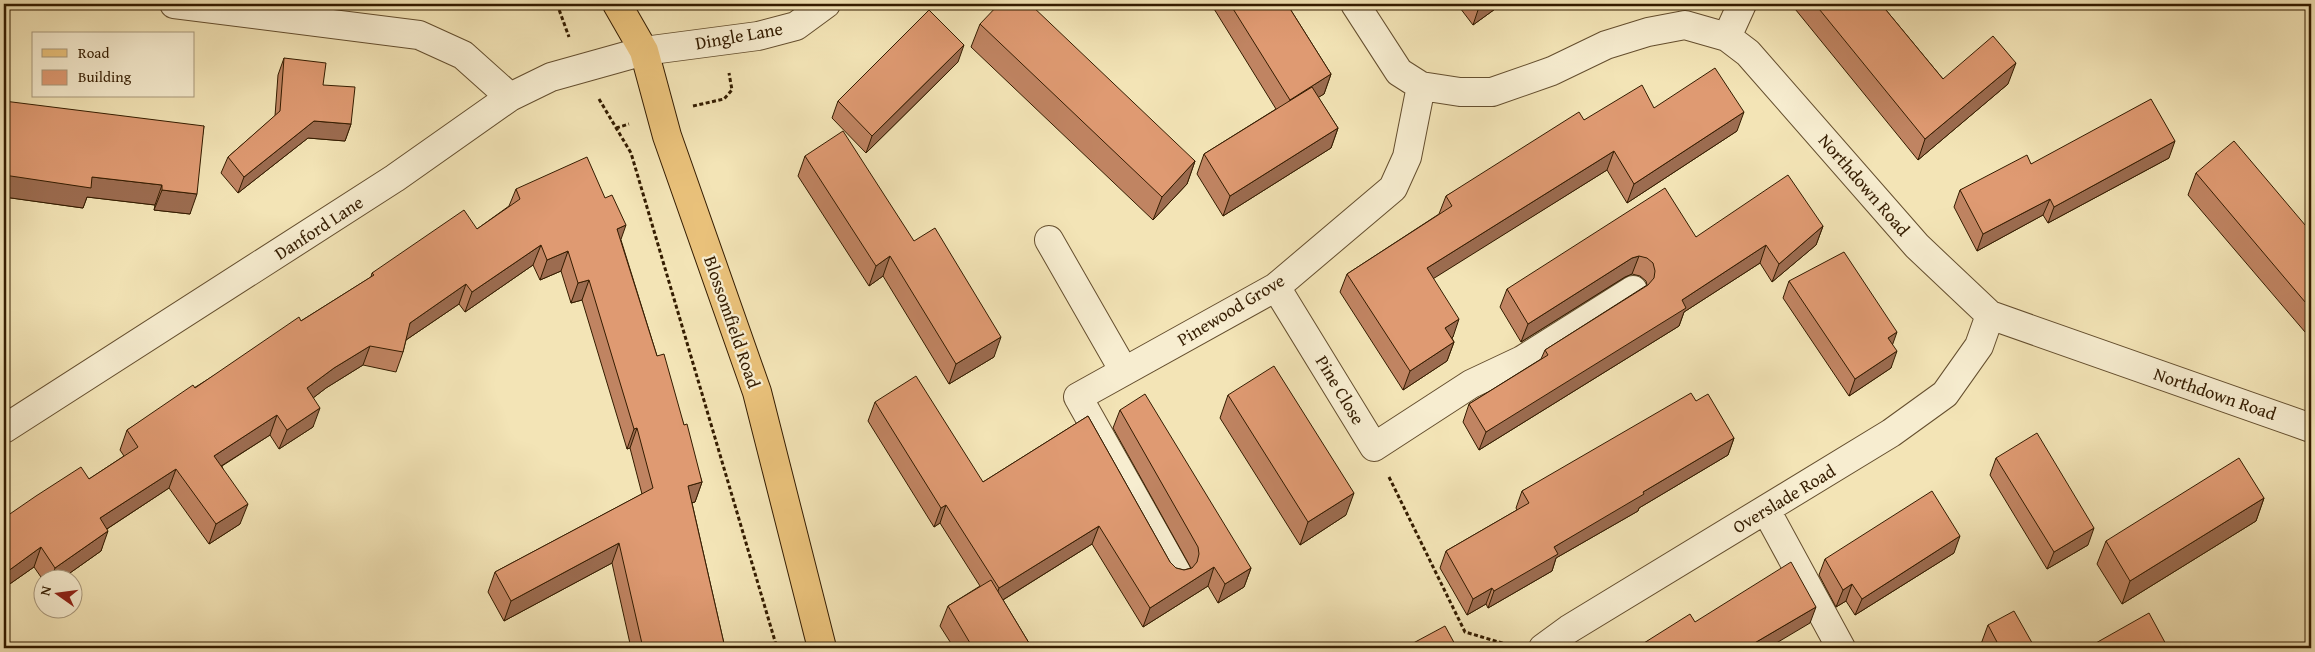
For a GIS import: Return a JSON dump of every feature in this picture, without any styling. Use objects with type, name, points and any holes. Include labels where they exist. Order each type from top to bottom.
[{"type":"main road","name":"Blossomfield Road","points":[[618,4],[644,51],[666,136],[757,392],[822,648]]},
{"type":"street","points":[[174,4],[420,35],[463,55],[510,97]]},
{"type":"street","name":"Dingle Lane","points":[[644,51],[758,36],[796,26],[826,4]]},
{"type":"street","name":"Northdown Road","points":[[1355,4],[1399,72],[1421,86],[1460,92],[1492,92],[1552,71],[1606,44],[1648,32],[1685,25],[1727,37],[1748,53],[1918,246],[1990,315],[2311,428]]},
{"type":"street","points":[[1727,37],[1742,4]]},
{"type":"street","name":"Danford Lane","points":[[4,429],[395,178],[510,97],[551,77],[644,51]]},
{"type":"street","name":"Pinewood Grove","points":[[1177,573],[1078,397],[1276,287],[1393,188],[1407,157],[1421,86]]},
{"type":"street","points":[[1049,240],[1124,371]]},
{"type":"street","name":"Pine Close","points":[[1276,287],[1374,446]]},
{"type":"street","points":[[1374,446],[1471,384],[1522,360],[1633,290]]},
{"type":"street","name":"Overslade Road","points":[[1543,648],[1569,629],[1891,433],[1945,394],[1979,346],[1990,315]]},
{"type":"street","points":[[1766,510],[1841,648]]},
{"type":"path","points":[[580,68],[632,153],[777,648]]},
{"type":"path","points":[[1374,446],[1465,632],[1512,646]]},
{"type":"building","points":[[999,4],[1030,4],[1195,161],[1162,197],[980,24]]},
{"type":"building","points":[[1230,4],[1287,4],[1331,74],[1290,100]]},
{"type":"building","points":[[1815,4],[1881,4],[1943,79],[1993,36],[2016,63],[1925,139]]},
{"type":"building","points":[[929,10],[964,45],[872,136],[838,101]]},
{"type":"building","points":[[284,58],[326,63],[323,85],[355,87],[351,124],[314,121],[244,177],[228,157],[280,111]]},
{"type":"building","points":[[1715,68],[1744,112],[1634,184],[1614,151],[1427,268],[1459,319],[1445,328],[1454,342],[1410,371],[1347,274],[1452,206],[1446,196],[1579,112],[1584,120],[1642,85],[1654,108]]},
{"type":"building","points":[[1312,87],[1338,128],[1230,196],[1204,154]]},
{"type":"building","points":[[2151,99],[2175,141],[2054,207],[2050,199],[1983,234],[1960,190],[2027,155],[2031,164]]},
{"type":"building","points":[[4,101],[204,126],[197,194],[162,190],[162,185],[92,177],[91,188],[4,175]]},
{"type":"building","points":[[843,131],[914,241],[935,228],[1001,337],[956,364],[890,256],[876,266],[805,156]]},
{"type":"building","points":[[2234,141],[2311,232],[2311,309],[2196,173]]},
{"type":"building","points":[[587,157],[605,198],[612,195],[626,225],[617,229],[657,356],[664,354],[684,425],[687,424],[702,482],[688,486],[725,648],[643,648],[619,543],[511,601],[495,572],[653,488],[637,428],[634,429],[589,280],[578,283],[568,251],[547,260],[541,245],[472,292],[466,284],[410,323],[403,352],[370,346],[334,368],[307,388],[320,408],[287,430],[277,415],[214,456],[248,504],[216,524],[176,469],[100,518],[108,531],[55,568],[41,547],[4,574],[4,518],[81,467],[89,479],[138,447],[127,430],[193,385],[195,388],[299,317],[301,321],[374,275],[372,273],[464,210],[477,229],[520,199],[516,189]]},
{"type":"building","points":[[1788,175],[1823,226],[1779,264],[1766,245],[1682,300],[1686,308],[1486,432],[1469,404],[1548,355],[1545,350],[1648,285],[1654,278],[1655,271],[1653,263],[1647,258],[1639,256],[1632,258],[1528,324],[1507,289],[1665,188],[1696,237]]},
{"type":"building","points":[[1844,252],[1897,332],[1888,338],[1897,351],[1855,379],[1789,281]]},
{"type":"building","points":[[1274,366],[1354,493],[1308,522],[1228,395]]},
{"type":"building","points":[[916,376],[983,482],[1088,416],[1170,562],[1176,568],[1184,570],[1192,568],[1197,562],[1198,547],[1120,410],[1145,394],[1251,568],[1225,584],[1214,567],[1150,608],[1099,526],[999,588],[946,505],[941,508],[875,402]]},
{"type":"building","points":[[1691,393],[1696,401],[1708,394],[1734,438],[1554,547],[1558,554],[1494,591],[1492,588],[1473,599],[1446,551],[1529,503],[1522,491]]},
{"type":"building","points":[[2037,433],[2094,528],[2054,552],[1996,458]]},
{"type":"building","points":[[2239,458],[2264,498],[2130,581],[2106,541]]},
{"type":"building","points":[[1932,491],[1960,536],[1862,599],[1852,584],[1843,590],[1825,559]]},
{"type":"building","points":[[1791,562],[1816,607],[1746,648],[1636,648],[1690,614],[1695,622]]},
{"type":"building","points":[[991,580],[1032,648],[973,648],[948,606]]},
{"type":"building","points":[[2014,611],[2035,648],[1986,648],[1997,642],[1988,625]]},
{"type":"building","points":[[2149,613],[2168,648],[2087,648]]},
{"type":"building","points":[[1445,626],[1457,648],[1404,648]]}]
